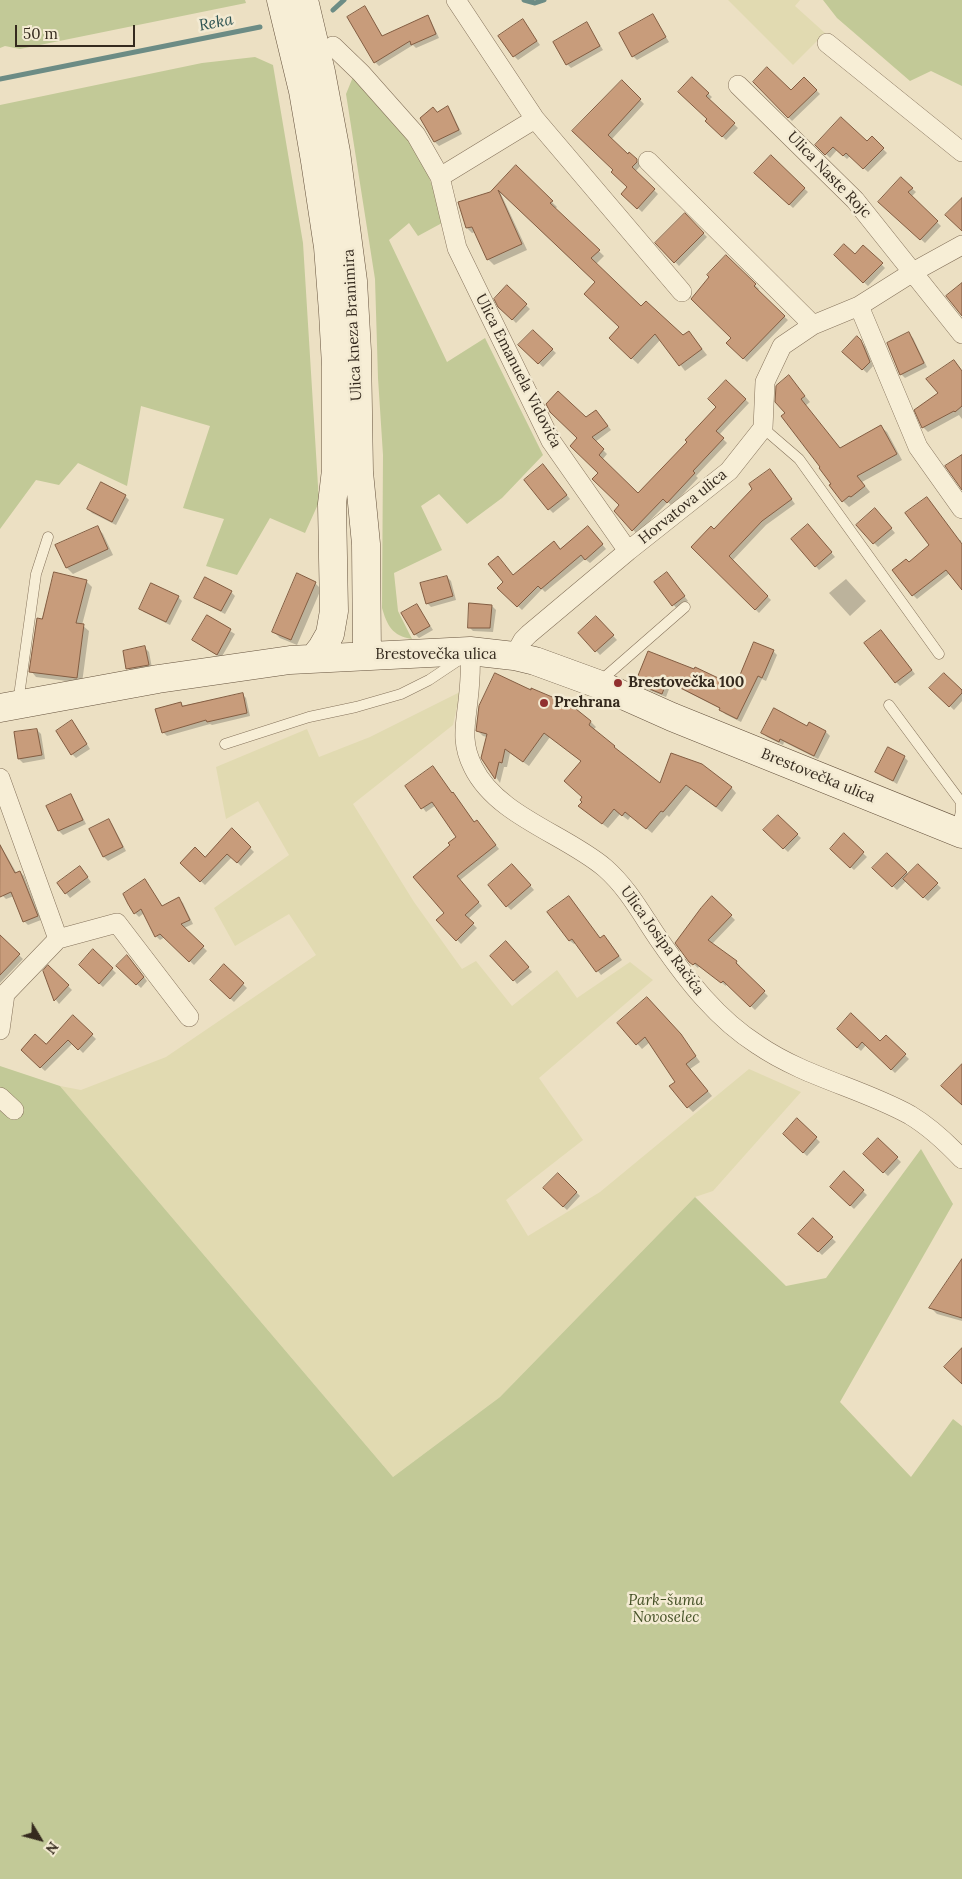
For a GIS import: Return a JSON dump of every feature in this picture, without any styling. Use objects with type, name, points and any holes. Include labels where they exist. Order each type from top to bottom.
[{"type":"street","name":"Ulica kneza Branimira","points":[[281,0],[303,91],[328,247],[332,284],[336,366],[336,470],[332,504],[333,621],[327,641],[314,658]]},
{"type":"street","name":"Ulica kneza Branimira","points":[[304,0],[336,152],[351,264],[357,351],[359,472],[366,544],[363,655]]},
{"type":"street","points":[[456,0],[535,119],[682,292]]},
{"type":"street","points":[[827,43],[962,152]]},
{"type":"street","name":"Ulica Emanuela Vidovića","points":[[333,46],[416,135],[440,176],[457,248],[551,441],[628,551]]},
{"type":"street","name":"Ulica Naste Rojc","points":[[738,85],[855,200],[962,334]]},
{"type":"street","points":[[440,176],[535,119]]},
{"type":"street","points":[[648,161],[813,326]]},
{"type":"street","points":[[763,428],[765,382],[782,346],[813,326],[859,306],[913,272],[962,245]]},
{"type":"street","points":[[859,306],[918,447],[962,509]]},
{"type":"street","name":"Horvatova ulica","points":[[514,656],[523,640],[529,634],[628,551],[729,471],[763,428]]},
{"type":"street","name":"Ulica kneza Branimira","points":[[336,470],[345,502],[347,522],[349,628],[352,642],[363,655]]},
{"type":"street","name":"Brestovečka ulica","points":[[9,707],[158,679],[290,660],[470,651],[514,656],[535,661],[598,684],[959,833]]},
{"type":"street","name":"Ulica Josipa Račića","points":[[470,651],[471,669],[463,730],[464,743],[474,769],[489,790],[516,812],[576,847],[606,869],[619,882],[646,917],[658,939],[700,995],[730,1024],[757,1045],[786,1062],[878,1099],[911,1116],[939,1135],[962,1159]]},
{"type":"street","points":[[0,778],[58,939]]},
{"type":"street","points":[[0,1030],[5,994],[58,939],[116,923],[189,1016]]},
{"type":"street","points":[[0,1096],[14,1110]]},
{"type":"lane","points":[[763,428],[799,459],[939,654]]},
{"type":"lane","points":[[9,707],[36,574],[48,537]]},
{"type":"lane","points":[[598,684],[685,606]]},
{"type":"lane","points":[[225,744],[309,717],[356,707],[401,694],[429,680],[470,651]]},
{"type":"lane","points":[[889,705],[961,802],[962,811],[959,833]]},
{"type":"shaded area","points":[[728,0],[800,0],[795,6],[825,33],[793,65]]},
{"type":"shaded area","points":[[460,692],[453,725],[353,804],[414,902],[462,969],[476,961],[512,1006],[557,970],[577,998],[630,962],[653,980],[539,1078],[583,1140],[506,1200],[528,1236],[600,1192],[749,1069],[801,1092],[713,1191],[695,1197],[500,1397],[393,1477],[60,1086],[81,1090],[166,1057],[316,955],[289,914],[235,946],[214,908],[289,855],[258,801],[226,819],[216,767],[307,729],[319,757],[370,737]]},
{"type":"green space","points":[[0,0],[245,0],[246,3],[20,49],[5,46],[0,48]]},
{"type":"green space","points":[[823,0],[962,0],[962,86],[931,71],[910,81],[837,18]]},
{"type":"green space","points":[[255,57],[273,65],[303,243],[319,502],[305,533],[270,518],[237,575],[206,566],[224,519],[183,508],[210,426],[141,406],[127,486],[78,463],[59,485],[36,480],[0,529],[0,105],[202,63]]},
{"type":"green space","points":[[353,77],[419,150],[434,191],[442,223],[418,236],[409,223],[389,240],[447,362],[485,338],[543,455],[502,498],[467,524],[439,494],[421,506],[442,550],[394,573],[398,611],[412,639],[405,638],[391,629],[382,608],[383,455],[375,279],[346,94]]},
{"type":"green space","name":"Park-šuma Novoselec","points":[[0,1066],[60,1086],[393,1477],[500,1397],[695,1197],[786,1286],[826,1278],[921,1149],[953,1204],[840,1402],[911,1477],[953,1419],[962,1426],[962,1879],[0,1879]]},
{"type":"building","points":[[365,6],[382,36],[428,15],[436,34],[411,45],[410,41],[374,63],[347,17]]},
{"type":"building","points":[[653,14],[666,37],[632,57],[619,33]]},
{"type":"building","points":[[523,19],[537,41],[513,57],[498,36]]},
{"type":"building","points":[[587,22],[600,46],[566,65],[553,42]]},
{"type":"building","points":[[767,67],[791,90],[804,77],[817,90],[788,118],[753,82]]},
{"type":"building","points":[[692,77],[709,93],[706,96],[735,123],[722,137],[705,121],[707,119],[678,92]]},
{"type":"building","points":[[622,80],[641,99],[608,135],[628,154],[629,152],[637,159],[637,162],[632,167],[655,189],[637,209],[621,194],[627,187],[611,172],[613,170],[572,131]]},
{"type":"building","points":[[448,106],[459,130],[434,142],[420,118],[433,107],[437,112]]},
{"type":"building","points":[[841,117],[867,141],[872,136],[884,148],[863,169],[846,153],[843,156],[833,147],[825,155],[815,145]]},
{"type":"building","points":[[771,155],[805,188],[789,205],[754,173]]},
{"type":"building","points":[[516,165],[553,201],[550,203],[600,250],[591,258],[641,306],[646,301],[683,335],[689,331],[702,349],[679,366],[655,334],[631,359],[609,338],[619,327],[584,294],[595,282],[498,190],[522,244],[487,260],[472,227],[466,228],[458,202],[490,192]]},
{"type":"building","points":[[901,177],[913,188],[908,192],[938,221],[920,240],[878,202]]},
{"type":"building","points":[[962,198],[962,231],[945,215]]},
{"type":"building","points":[[685,213],[704,233],[674,263],[655,243]]},
{"type":"building","points":[[844,244],[855,254],[863,245],[883,263],[863,283],[834,255]]},
{"type":"building","points":[[726,255],[785,316],[743,359],[726,343],[731,338],[691,299],[709,277],[707,275]]},
{"type":"building","points":[[962,283],[962,316],[946,296]]},
{"type":"building","points":[[507,285],[527,304],[512,320],[498,307],[494,299]]},
{"type":"building","points":[[533,330],[553,349],[538,364],[518,345]]},
{"type":"building","points":[[909,332],[924,363],[900,375],[887,343]]},
{"type":"building","points":[[857,336],[861,340],[870,362],[862,370],[842,352]]},
{"type":"building","points":[[954,360],[962,371],[962,406],[955,412],[922,428],[914,410],[938,393],[926,379]]},
{"type":"building","points":[[789,375],[805,396],[801,399],[840,448],[881,425],[897,454],[857,476],[865,486],[842,502],[829,485],[831,484],[820,467],[781,416],[785,413],[775,402],[776,386]]},
{"type":"building","points":[[726,380],[746,399],[716,431],[724,438],[693,471],[695,473],[667,503],[663,499],[632,531],[614,511],[619,505],[592,479],[598,473],[570,446],[577,438],[550,412],[546,404],[558,391],[586,417],[596,410],[608,426],[592,437],[604,449],[599,455],[638,493],[687,442],[685,440],[716,407],[708,399]]},
{"type":"building","points":[[962,455],[962,490],[945,466]]},
{"type":"building","points":[[543,464],[567,495],[548,510],[524,480]]},
{"type":"building","points":[[770,469],[792,499],[762,521],[729,556],[768,596],[755,610],[691,547],[711,526],[714,529],[752,489],[749,484]]},
{"type":"building","points":[[101,482],[126,495],[112,522],[87,509]]},
{"type":"building","points":[[927,497],[962,544],[962,590],[946,570],[912,596],[892,570],[906,559],[909,562],[929,545],[905,513]]},
{"type":"building","points":[[875,508],[892,528],[873,544],[856,525]]},
{"type":"building","points":[[808,524],[832,552],[815,567],[791,539]]},
{"type":"building","points":[[98,526],[108,549],[66,568],[55,545]]},
{"type":"building","points":[[588,526],[603,544],[585,560],[581,555],[541,589],[538,586],[517,607],[497,588],[503,582],[488,564],[498,556],[513,575],[554,541],[560,549]]},
{"type":"building","points":[[54,572],[87,580],[76,623],[84,624],[77,678],[29,672],[37,618],[42,619]]},
{"type":"building","points":[[667,572],[685,596],[672,606],[654,582]]},
{"type":"building","points":[[297,573],[316,582],[291,640],[272,632]]},
{"type":"building","points":[[447,576],[453,596],[426,604],[420,583]]},
{"type":"building","points":[[205,577],[232,591],[221,611],[194,598]]},
{"type":"building","points":[[151,583],[179,596],[166,622],[139,609]]},
{"type":"building","points":[[469,603],[492,605],[490,628],[468,628]]},
{"type":"building","points":[[417,604],[430,626],[414,635],[401,613]]},
{"type":"building","points":[[207,615],[231,629],[217,655],[192,640]]},
{"type":"building","points":[[596,616],[614,635],[595,652],[578,633]]},
{"type":"building","points":[[881,630],[912,670],[895,683],[864,643]]},
{"type":"building","points":[[754,642],[774,650],[762,678],[758,676],[737,719],[719,710],[720,708],[667,681],[662,694],[635,683],[648,651],[694,669],[695,667],[735,686]]},
{"type":"building","points":[[145,646],[149,665],[126,669],[123,651]]},
{"type":"building","points":[[495,673],[531,690],[531,688],[571,705],[591,721],[589,725],[614,747],[660,783],[671,753],[702,764],[732,787],[716,807],[686,785],[646,829],[625,812],[622,816],[614,809],[602,824],[578,806],[582,802],[580,800],[582,797],[564,781],[581,761],[544,733],[523,762],[505,749],[502,763],[499,762],[495,779],[481,758],[487,734],[476,731],[479,706]]},
{"type":"building","points":[[944,673],[962,690],[962,693],[949,707],[929,688]]},
{"type":"building","points":[[243,693],[247,713],[207,722],[206,720],[162,733],[155,709],[181,702],[182,706]]},
{"type":"building","points":[[774,708],[807,726],[809,722],[826,731],[814,756],[780,739],[779,742],[761,733]]},
{"type":"building","points":[[72,720],[87,744],[71,755],[56,731]]},
{"type":"building","points":[[37,729],[42,755],[18,759],[14,732]]},
{"type":"building","points":[[888,747],[905,756],[893,781],[875,772]]},
{"type":"building","points":[[433,766],[474,822],[477,820],[496,845],[457,876],[479,902],[465,915],[474,923],[456,941],[436,920],[444,913],[413,877],[450,845],[448,843],[456,837],[432,802],[421,809],[405,786]]},
{"type":"building","points":[[71,794],[83,820],[58,831],[46,806]]},
{"type":"building","points":[[778,815],[798,834],[783,849],[763,830]]},
{"type":"building","points":[[109,819],[123,847],[103,857],[89,829]]},
{"type":"building","points":[[232,828],[251,847],[237,863],[227,854],[200,882],[180,863],[195,847],[205,857]]},
{"type":"building","points":[[844,833],[864,852],[850,868],[830,849]]},
{"type":"building","points":[[0,845],[15,873],[20,871],[38,916],[23,922],[11,892],[0,897]]},
{"type":"building","points":[[887,853],[907,872],[892,887],[872,868]]},
{"type":"building","points":[[512,864],[531,885],[506,907],[488,885]]},
{"type":"building","points":[[918,864],[938,883],[923,898],[903,879]]},
{"type":"building","points":[[80,866],[88,877],[65,894],[57,883]]},
{"type":"building","points":[[145,879],[162,906],[179,897],[190,920],[181,924],[204,946],[189,962],[160,934],[155,937],[141,909],[134,914],[128,904],[123,894]]},
{"type":"building","points":[[569,896],[600,938],[604,935],[619,956],[596,972],[572,939],[569,941],[547,912]]},
{"type":"building","points":[[712,896],[732,915],[708,940],[737,961],[736,963],[765,991],[750,1007],[723,981],[721,983],[695,963],[693,965],[689,962],[675,943]]},
{"type":"building","points":[[0,935],[20,954],[0,975]]},
{"type":"building","points":[[506,941],[529,967],[513,981],[490,956]]},
{"type":"building","points":[[93,949],[113,968],[99,984],[79,965]]},
{"type":"building","points":[[127,955],[144,977],[136,985],[116,966]]},
{"type":"building","points":[[224,964],[244,983],[230,999],[210,980]]},
{"type":"building","points":[[48,965],[69,985],[54,1001],[43,971]]},
{"type":"building","points":[[647,997],[681,1034],[696,1056],[686,1064],[708,1091],[687,1108],[669,1086],[675,1082],[645,1037],[636,1045],[617,1023]]},
{"type":"building","points":[[851,1013],[880,1041],[886,1035],[906,1054],[891,1070],[862,1042],[857,1048],[837,1029]]},
{"type":"building","points":[[73,1015],[93,1034],[78,1050],[68,1040],[40,1068],[21,1050],[35,1034],[46,1044]]},
{"type":"building","points":[[962,1064],[962,1105],[941,1086]]},
{"type":"building","points":[[797,1118],[817,1137],[803,1153],[783,1134]]},
{"type":"building","points":[[878,1138],[898,1157],[883,1173],[863,1154]]},
{"type":"building","points":[[844,1171],[864,1190],[850,1206],[830,1187]]},
{"type":"building","points":[[558,1173],[577,1192],[563,1207],[543,1188]]},
{"type":"building","points":[[813,1218],[833,1237],[818,1252],[798,1234]]},
{"type":"building","points":[[962,1259],[962,1318],[929,1308]]},
{"type":"building","points":[[962,1348],[962,1384],[944,1367]]},
{"type":"waterway","name":"Reka","points":[[333,10],[344,0]]},
{"type":"waterway","points":[[524,0],[535,3],[544,0]]},
{"type":"waterway","name":"Reka","points":[[0,79],[260,27]]},
{"type":"place","name":"Brestovečka 100","points":[[618,683]]},
{"type":"place","name":"Prehrana","points":[[544,703]]}]
